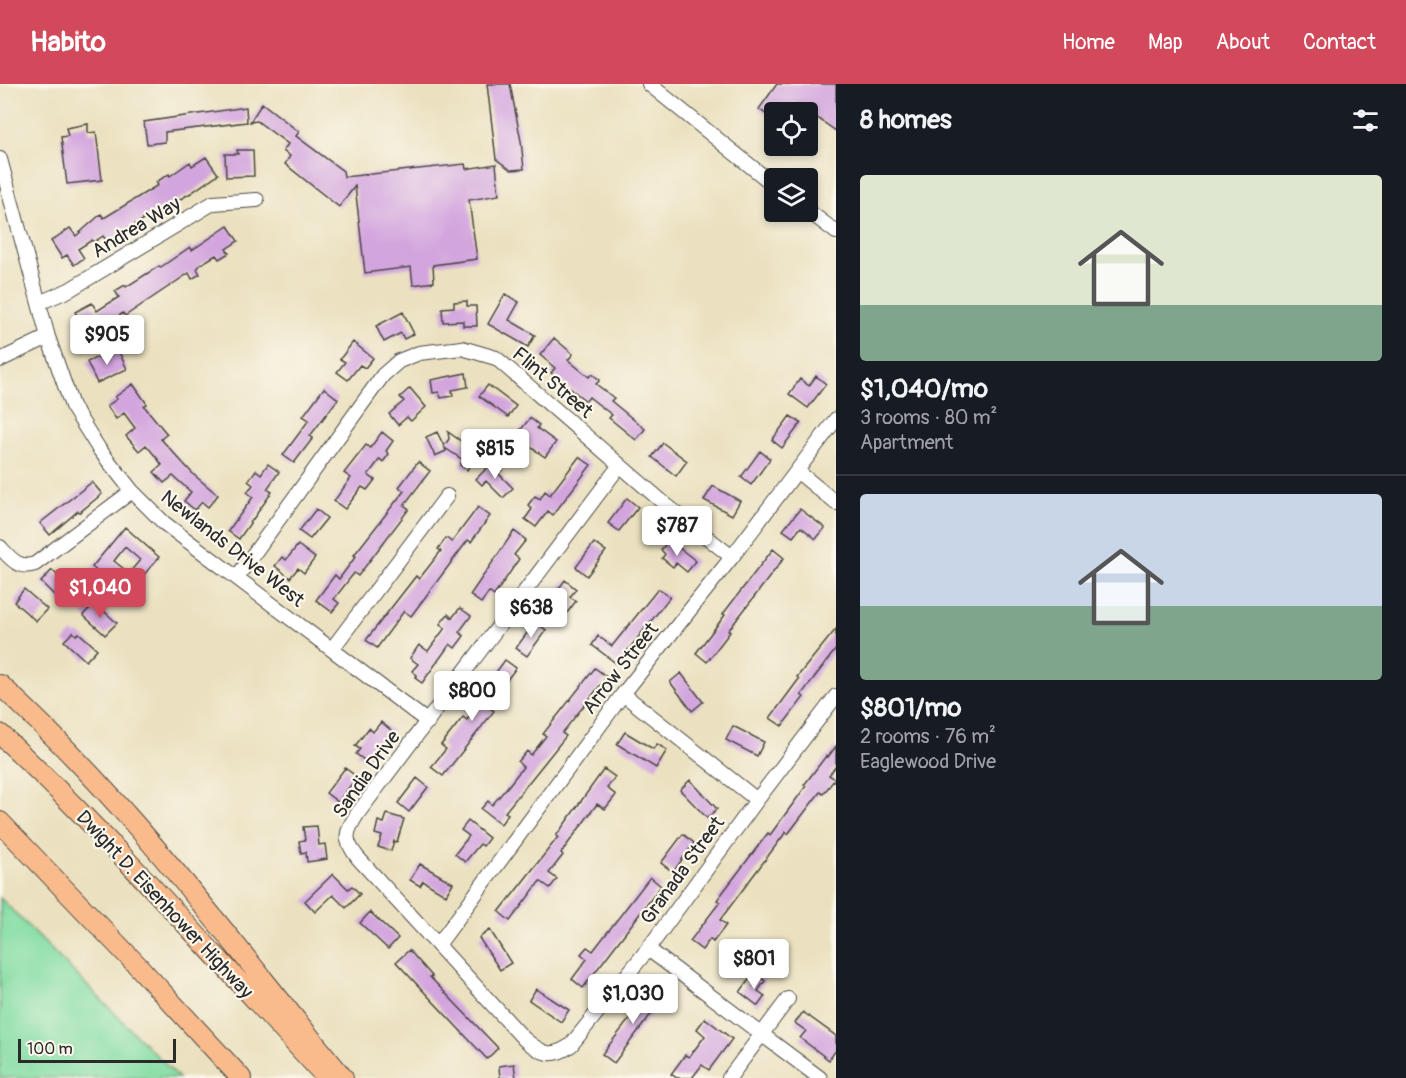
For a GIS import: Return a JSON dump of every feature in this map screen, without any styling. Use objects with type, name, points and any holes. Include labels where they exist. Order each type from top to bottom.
[{"type":"highway","points":[[0,685],[51,735],[140,830],[343,1078]]},
{"type":"highway","name":"Dwight D. Eisenhower Highway","points":[[0,734],[85,818],[327,1078]]},
{"type":"highway","points":[[0,822],[242,1078]]},
{"type":"street","points":[[650,84],[764,177]]},
{"type":"street","name":"Newlands Drive West","points":[[0,159],[48,336],[72,406],[99,449],[132,491],[164,523],[428,722]]},
{"type":"street","name":"Andrea Way","points":[[39,303],[69,290],[213,203],[257,200]]},
{"type":"street","points":[[818,218],[836,232]]},
{"type":"street","points":[[0,360],[48,336]]},
{"type":"street","name":"Flint Street","points":[[237,577],[383,375],[399,362],[418,353],[462,348],[496,358],[732,558]]},
{"type":"street","name":"Arrow Street","points":[[438,945],[623,694],[732,558],[836,419]]},
{"type":"street","name":"Sandia Drive","points":[[550,1054],[535,1048],[524,1040],[358,858],[348,844],[347,836],[358,813],[620,465]]},
{"type":"street","points":[[797,471],[836,503]]},
{"type":"street","points":[[0,547],[17,564],[27,567],[35,564],[132,491]]},
{"type":"street","points":[[332,649],[447,496]]},
{"type":"street","points":[[623,694],[757,800]]},
{"type":"street","name":"Granada Street","points":[[550,1054],[559,1054],[571,1046],[648,949],[836,696]]},
{"type":"street","points":[[648,949],[820,1078]]},
{"type":"street","points":[[729,1078],[788,999]]},
{"type":"green space","points":[[0,898],[179,1078],[0,1078]]},
{"type":"building","points":[[487,84],[510,84],[524,169],[511,170],[496,159]]},
{"type":"building","points":[[777,84],[836,84],[836,131],[818,118],[818,102],[764,102]]},
{"type":"building","points":[[764,102],[764,113],[759,109]]},
{"type":"building","points":[[262,103],[299,132],[296,136],[343,171],[344,177],[465,164],[466,169],[496,164],[499,195],[469,200],[477,259],[433,265],[434,282],[413,285],[411,267],[365,273],[355,186],[339,207],[285,164],[290,156],[283,151],[288,144],[257,121],[250,122]]},
{"type":"building","points":[[246,107],[247,122],[165,132],[165,142],[147,144],[144,122]]},
{"type":"building","points":[[88,124],[88,133],[96,132],[102,180],[67,184],[61,137],[68,136],[66,128]]},
{"type":"building","points":[[237,150],[253,150],[254,176],[226,177],[225,154],[238,154]]},
{"type":"building","points":[[206,157],[218,174],[108,243],[103,236],[94,242],[92,240],[78,249],[84,258],[74,265],[67,255],[62,258],[51,241],[70,228],[76,236],[101,214],[104,218],[158,185],[156,182],[169,174],[170,176],[190,162],[192,166]]},
{"type":"building","points":[[228,226],[238,241],[226,249],[229,253],[219,259],[216,255],[201,264],[197,269],[200,274],[192,279],[189,273],[125,316],[123,313],[104,325],[108,331],[86,343],[75,323],[80,320],[75,312],[92,303],[97,311],[119,297],[115,291],[125,285],[126,287],[159,266],[161,267],[190,247],[192,250]]},
{"type":"building","points":[[505,294],[519,302],[509,320],[535,335],[528,347],[488,324]]},
{"type":"building","points":[[467,301],[467,306],[476,306],[477,326],[463,326],[463,321],[443,322],[442,308],[454,307],[454,302]]},
{"type":"building","points":[[403,312],[414,334],[404,339],[401,333],[384,342],[376,326]]},
{"type":"building","points":[[554,338],[573,354],[568,360],[589,377],[592,374],[600,380],[596,384],[614,398],[611,401],[645,429],[636,440],[609,418],[612,415],[589,397],[586,401],[551,373],[555,368],[540,355]]},
{"type":"building","points":[[353,342],[373,358],[365,368],[360,365],[348,380],[337,372],[345,362],[340,359]]},
{"type":"building","points":[[117,348],[127,369],[97,383],[87,362]]},
{"type":"building","points":[[466,373],[468,387],[452,390],[453,396],[441,398],[439,392],[433,393],[431,380]]},
{"type":"building","points":[[816,376],[826,384],[808,408],[789,394],[800,379],[809,386]]},
{"type":"building","points":[[133,384],[147,404],[144,406],[167,434],[161,439],[194,475],[218,495],[208,507],[202,502],[195,510],[184,501],[191,492],[173,476],[164,483],[154,472],[162,465],[157,458],[146,445],[139,451],[126,436],[135,428],[124,413],[116,419],[107,406]]},
{"type":"building","points":[[488,385],[516,406],[508,417],[479,396]]},
{"type":"building","points":[[324,388],[338,399],[310,436],[313,438],[294,463],[283,455],[309,420],[303,416]]},
{"type":"building","points":[[410,388],[426,407],[411,421],[407,417],[398,425],[389,414],[404,401],[400,397]]},
{"type":"building","points":[[790,416],[801,423],[782,448],[772,440]]},
{"type":"building","points":[[530,418],[539,425],[537,428],[556,442],[545,457],[525,443],[528,439],[519,432]]},
{"type":"building","points":[[382,432],[393,441],[386,451],[389,454],[383,462],[380,459],[368,475],[375,480],[367,490],[362,487],[345,509],[334,501],[351,478],[344,473],[366,445],[370,448]]},
{"type":"building","points":[[437,432],[444,446],[449,439],[448,432],[478,453],[467,470],[460,465],[463,460],[445,448],[446,451],[435,456],[426,437]]},
{"type":"building","points":[[663,443],[687,461],[676,476],[652,457]]},
{"type":"building","points":[[760,451],[770,459],[751,485],[741,477]]},
{"type":"building","points":[[579,457],[591,465],[553,515],[548,511],[536,527],[525,519],[532,509],[528,505],[535,496],[540,499],[545,491],[550,495]]},
{"type":"building","points":[[494,461],[502,470],[498,473],[513,488],[503,498],[486,481],[482,485],[476,479]]},
{"type":"building","points":[[418,462],[430,471],[404,505],[409,509],[358,576],[354,573],[334,599],[339,603],[332,612],[316,600],[335,575],[339,579],[356,556],[354,555],[404,491],[399,487]]},
{"type":"building","points":[[268,464],[279,472],[267,489],[272,492],[239,539],[228,531],[253,497],[247,492],[253,485],[248,481],[256,470],[261,474]]},
{"type":"building","points":[[92,482],[102,494],[50,535],[40,523]]},
{"type":"building","points":[[713,486],[740,501],[732,515],[704,500]]},
{"type":"building","points":[[627,498],[638,507],[619,531],[608,523]]},
{"type":"building","points":[[478,507],[490,516],[471,542],[468,540],[411,616],[404,611],[377,648],[366,640],[416,576],[419,579],[441,551],[438,549],[446,538],[452,542]]},
{"type":"building","points":[[316,509],[327,518],[310,539],[299,531]]},
{"type":"building","points":[[800,509],[825,528],[816,539],[801,527],[793,537],[783,530]]},
{"type":"building","points":[[125,527],[159,557],[126,596],[92,567]],"holes":[[[125,547],[140,560],[129,573],[114,561]]]},
{"type":"building","points":[[514,531],[526,540],[514,555],[519,559],[494,596],[489,592],[481,603],[470,595]]},
{"type":"building","points":[[669,540],[696,561],[687,572],[676,563],[673,567],[662,558],[665,554],[661,550]]},
{"type":"building","points":[[594,543],[606,551],[587,576],[576,567]]},
{"type":"building","points":[[298,545],[315,558],[304,573],[298,568],[290,578],[275,566],[282,557],[286,560]]},
{"type":"building","points":[[773,549],[784,558],[707,662],[696,653]]},
{"type":"building","points":[[52,570],[74,591],[62,603],[41,582]]},
{"type":"building","points":[[565,580],[576,589],[570,597],[576,601],[567,613],[561,609],[557,613],[546,606]]},
{"type":"building","points":[[24,589],[47,609],[36,621],[14,602]]},
{"type":"building","points":[[658,589],[670,597],[617,664],[592,645],[598,636],[612,646]]},
{"type":"building","points":[[95,603],[117,623],[105,635],[83,615]]},
{"type":"building","points":[[460,608],[471,616],[459,632],[464,636],[455,648],[450,644],[422,683],[415,678],[417,675],[412,671],[418,664],[410,658],[419,645],[428,651],[445,628],[440,624],[448,614],[452,618]]},
{"type":"building","points":[[535,622],[546,630],[527,656],[516,648]]},
{"type":"building","points":[[836,629],[836,649],[801,695],[804,697],[782,726],[770,718],[799,679],[797,677]]},
{"type":"building","points":[[73,632],[76,635],[79,633],[97,649],[86,661],[64,641]]},
{"type":"building","points":[[505,660],[516,668],[487,706],[494,711],[443,776],[431,767],[446,749],[441,745],[463,717],[467,720],[490,689],[486,686]]},
{"type":"building","points":[[595,668],[607,677],[562,733],[566,736],[505,812],[508,814],[501,824],[481,809],[488,801],[492,805],[509,785],[523,767],[518,762],[527,751],[531,755],[546,736],[543,734]]},
{"type":"building","points":[[681,673],[703,702],[692,711],[670,682]]},
{"type":"building","points":[[381,722],[392,731],[367,762],[356,754],[360,749],[355,746],[369,728],[373,732]]},
{"type":"building","points":[[733,726],[764,742],[757,756],[726,740]]},
{"type":"building","points":[[625,732],[653,749],[657,744],[667,750],[656,768],[617,744]]},
{"type":"building","points":[[836,746],[836,766],[829,775],[835,779],[823,794],[820,792],[788,834],[786,832],[720,920],[726,925],[713,942],[710,939],[702,950],[690,941],[720,902],[717,900],[768,833],[770,835],[806,786],[804,785]]},
{"type":"building","points":[[345,768],[357,777],[338,802],[326,793]]},
{"type":"building","points":[[604,769],[615,777],[607,788],[616,795],[605,809],[597,804],[561,853],[563,855],[549,873],[557,879],[550,888],[540,881],[510,921],[499,912],[558,837],[556,836]]},
{"type":"building","points":[[417,778],[428,787],[409,812],[398,803]]},
{"type":"building","points":[[690,780],[717,809],[707,818],[680,790]]},
{"type":"building","points":[[387,814],[404,819],[397,842],[394,841],[391,851],[378,847],[382,836],[375,834],[378,821],[384,823]]},
{"type":"building","points":[[468,821],[489,838],[483,846],[480,844],[465,862],[455,854],[469,836],[461,830]]},
{"type":"building","points":[[317,826],[319,845],[325,844],[327,859],[307,862],[306,852],[301,853],[299,841],[305,840],[303,827]]},
{"type":"building","points":[[683,834],[694,843],[673,872],[661,863]]},
{"type":"building","points":[[420,864],[453,883],[446,895],[423,881],[420,886],[410,880]]},
{"type":"building","points":[[333,874],[348,889],[352,886],[360,894],[346,908],[333,895],[315,912],[305,901]]},
{"type":"building","points":[[650,877],[661,886],[583,988],[572,979],[587,959],[581,954],[587,947],[593,951]]},
{"type":"building","points":[[370,912],[398,938],[388,949],[360,923]]},
{"type":"building","points":[[490,930],[511,963],[500,970],[479,938]]},
{"type":"building","points":[[409,950],[432,976],[430,977],[498,1048],[487,1059],[396,962]]},
{"type":"building","points":[[754,973],[765,981],[758,991],[765,996],[758,1006],[740,992]]},
{"type":"building","points":[[650,987],[664,997],[614,1063],[602,1054],[646,998],[643,996]]},
{"type":"building","points":[[536,989],[569,1010],[561,1022],[529,1000]]},
{"type":"building","points":[[803,1012],[836,1036],[836,1050],[829,1060],[800,1038],[806,1031],[795,1023]]},
{"type":"building","points":[[705,1018],[732,1039],[709,1070],[702,1065],[692,1078],[677,1078],[671,1074],[685,1055],[689,1057],[705,1036],[697,1029]]},
{"type":"building","points":[[514,1064],[516,1078],[500,1078],[499,1066]]}]
